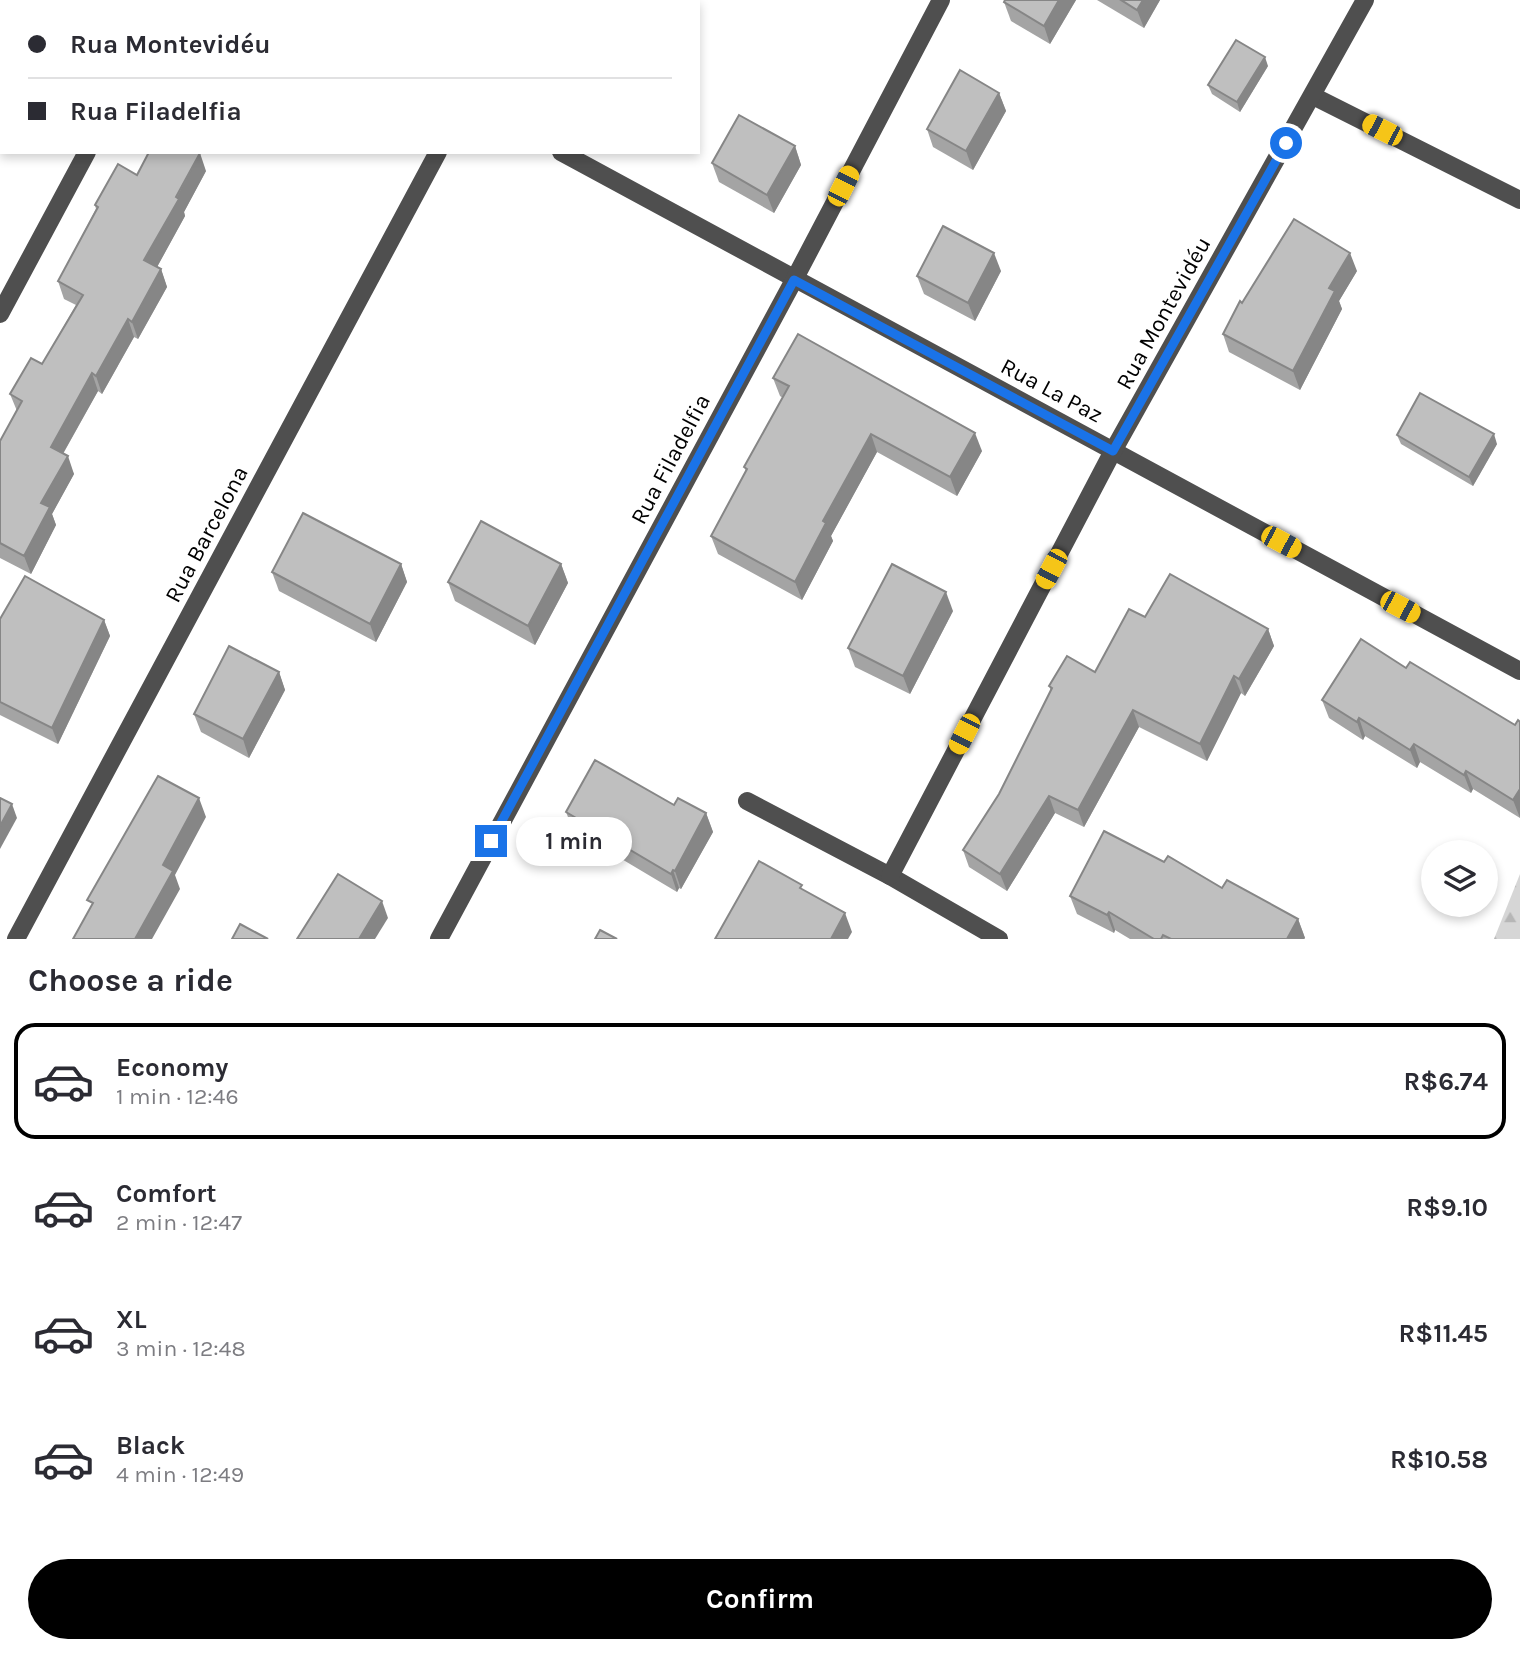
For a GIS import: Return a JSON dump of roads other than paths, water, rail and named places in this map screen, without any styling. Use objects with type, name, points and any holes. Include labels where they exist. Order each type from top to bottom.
[{"type":"street","name":"Rua Filadelfia","points":[[439,939],[794,280],[941,0]]},
{"type":"street","name":"Rua Montevidéu","points":[[890,876],[1113,451],[1365,0]]},
{"type":"street","points":[[1313,96],[1520,200]]},
{"type":"street","points":[[0,314],[86,154]]},
{"type":"street","name":"Rua Barcelona","points":[[16,939],[437,154]]},
{"type":"street","name":"Rua La Paz","points":[[565,154],[1520,671]]},
{"type":"street","points":[[747,801],[890,876],[999,939]]}]
